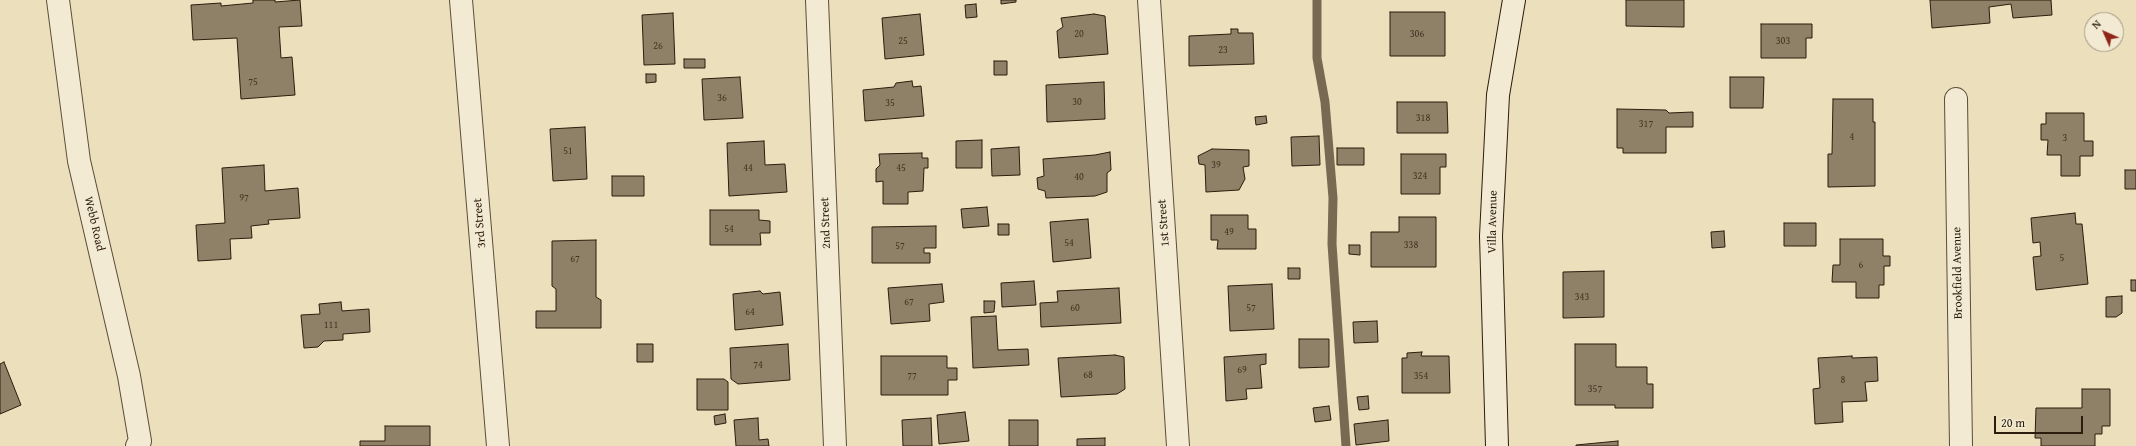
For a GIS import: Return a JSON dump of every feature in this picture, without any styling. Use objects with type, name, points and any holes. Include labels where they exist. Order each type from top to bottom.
[{"type":"street","name":"Webb Road","points":[[58,0],[79,161],[129,376],[140,441],[137,446]]},
{"type":"street","name":"3rd Street","points":[[461,0],[498,446]]},
{"type":"street","name":"2nd Street","points":[[817,0],[835,446]]},
{"type":"street","name":"1st Street","points":[[1149,0],[1178,446]]},
{"type":"street","name":"Villa Avenue","points":[[1497,446],[1491,228],[1498,95],[1514,0]]},
{"type":"street","name":"Brookfield Avenue","points":[[1956,99],[1961,446]]},
{"type":"building","points":[[253,0],[275,0],[275,2],[300,0],[302,26],[279,27],[281,58],[292,57],[295,95],[241,99],[237,38],[193,40],[191,5],[221,3],[221,6],[253,3]]},
{"type":"building","points":[[1001,0],[1016,0],[1016,2],[1001,4]]},
{"type":"building","points":[[1626,0],[1684,0],[1684,27],[1626,26]]},
{"type":"building","points":[[1930,0],[2051,0],[2052,15],[2013,18],[2011,4],[1989,7],[1990,23],[1932,28]]},
{"type":"building","points":[[976,4],[977,17],[966,18],[965,5]]},
{"type":"building","points":[[1390,12],[1445,12],[1445,56],[1390,56]]},
{"type":"building","points":[[673,13],[675,64],[644,65],[642,15]]},
{"type":"building","points":[[920,14],[924,55],[885,59],[882,18]]},
{"type":"building","points":[[1094,14],[1105,16],[1108,54],[1059,58],[1057,31],[1063,27],[1061,18]]},
{"type":"building","points":[[1761,24],[1812,24],[1812,38],[1806,38],[1806,58],[1761,58]]},
{"type":"building","points":[[1231,29],[1238,29],[1238,33],[1253,33],[1254,64],[1189,66],[1189,36],[1231,34]]},
{"type":"building","points":[[684,59],[705,59],[705,68],[684,68]]},
{"type":"building","points":[[994,61],[1007,61],[1007,75],[994,75]]},
{"type":"building","points":[[646,74],[656,74],[656,82],[646,83]]},
{"type":"building","points":[[740,77],[743,118],[704,120],[702,79]]},
{"type":"building","points":[[1730,77],[1764,77],[1763,108],[1730,108]]},
{"type":"building","points":[[912,81],[913,87],[921,86],[924,116],[865,121],[863,90],[894,87],[896,83]]},
{"type":"building","points":[[1104,82],[1105,119],[1047,122],[1046,85]]},
{"type":"building","points":[[1833,99],[1873,99],[1873,122],[1875,122],[1875,186],[1828,187],[1828,154],[1832,154]]},
{"type":"building","points":[[1397,102],[1447,102],[1448,133],[1397,133]]},
{"type":"building","points":[[1617,109],[1666,110],[1669,113],[1693,112],[1693,127],[1666,127],[1666,153],[1623,153],[1623,148],[1617,148]]},
{"type":"building","points":[[2046,113],[2084,113],[2084,141],[2093,141],[2093,156],[2080,156],[2080,176],[2061,176],[2061,155],[2047,155],[2048,140],[2041,140],[2041,124],[2046,124]]},
{"type":"building","points":[[1266,116],[1267,123],[1256,125],[1255,117]]},
{"type":"building","points":[[585,127],[587,179],[553,181],[550,129]]},
{"type":"building","points":[[1319,136],[1320,165],[1292,166],[1291,137]]},
{"type":"building","points":[[982,140],[982,168],[956,168],[956,141]]},
{"type":"building","points":[[764,141],[765,165],[785,164],[787,192],[729,196],[727,143]]},
{"type":"building","points":[[1019,147],[1020,175],[992,176],[991,149]]},
{"type":"building","points":[[1337,148],[1364,148],[1364,165],[1337,165]]},
{"type":"building","points":[[1212,149],[1249,150],[1249,166],[1243,167],[1245,179],[1239,190],[1206,192],[1205,165],[1199,164],[1198,156]]},
{"type":"building","points":[[1110,152],[1111,170],[1107,173],[1107,192],[1095,196],[1046,198],[1045,191],[1038,189],[1037,178],[1044,176],[1043,159],[1095,155]]},
{"type":"building","points":[[922,153],[922,158],[928,158],[928,168],[924,168],[923,191],[908,192],[908,204],[883,204],[883,181],[876,182],[876,169],[880,165],[879,154]]},
{"type":"building","points":[[1401,154],[1446,154],[1446,167],[1440,167],[1440,194],[1401,194]]},
{"type":"building","points":[[264,165],[265,191],[298,188],[300,218],[268,220],[269,224],[251,226],[252,238],[230,239],[231,259],[198,261],[196,225],[225,223],[222,168]]},
{"type":"building","points":[[2125,170],[2136,170],[2136,189],[2125,189]]},
{"type":"building","points":[[612,176],[644,176],[644,196],[612,196]]},
{"type":"building","points":[[987,207],[989,226],[963,228],[961,209]]},
{"type":"building","points":[[710,210],[759,210],[759,220],[770,221],[770,233],[760,233],[761,245],[710,245]]},
{"type":"building","points":[[2075,213],[2076,224],[2082,224],[2088,284],[2036,290],[2033,257],[2041,256],[2040,242],[2033,243],[2031,218]]},
{"type":"building","points":[[1211,215],[1248,215],[1248,229],[1256,229],[1256,249],[1217,249],[1218,240],[1211,240]]},
{"type":"building","points":[[1399,217],[1436,217],[1436,267],[1371,267],[1371,232],[1399,232]]},
{"type":"building","points":[[1088,219],[1091,258],[1053,262],[1050,222]]},
{"type":"building","points":[[1784,223],[1816,223],[1816,246],[1784,246]]},
{"type":"building","points":[[998,224],[1009,224],[1009,235],[998,235]]},
{"type":"building","points":[[936,226],[936,248],[924,248],[924,253],[930,253],[930,263],[872,263],[872,227]]},
{"type":"building","points":[[1724,231],[1725,247],[1712,248],[1711,232]]},
{"type":"building","points":[[1840,239],[1883,239],[1883,256],[1890,256],[1890,266],[1884,266],[1884,285],[1879,285],[1879,298],[1856,298],[1856,282],[1832,282],[1833,265],[1840,265]]},
{"type":"building","points":[[596,240],[596,297],[601,300],[601,328],[536,328],[536,311],[556,311],[556,289],[552,286],[552,241]]},
{"type":"building","points":[[1349,245],[1360,245],[1360,255],[1349,254]]},
{"type":"building","points":[[1288,268],[1300,268],[1300,279],[1288,279]]},
{"type":"building","points":[[1604,271],[1604,317],[1563,318],[1563,272]]},
{"type":"building","points":[[2131,280],[2136,280],[2136,291],[2131,291]]},
{"type":"building","points":[[1034,281],[1036,305],[1002,307],[1001,283]]},
{"type":"building","points":[[942,284],[944,302],[929,304],[930,321],[891,324],[888,288]]},
{"type":"building","points":[[1272,284],[1274,329],[1230,331],[1228,286]]},
{"type":"building","points":[[1119,288],[1121,323],[1041,327],[1040,303],[1058,302],[1057,291]]},
{"type":"building","points":[[760,291],[763,294],[780,292],[783,325],[735,330],[733,294]]},
{"type":"building","points":[[2122,296],[2122,313],[2116,317],[2106,317],[2106,297]]},
{"type":"building","points":[[984,301],[995,301],[994,312],[984,313]]},
{"type":"building","points":[[341,302],[342,311],[369,309],[370,332],[343,334],[343,340],[324,341],[318,347],[304,348],[301,315],[320,314],[319,304]]},
{"type":"building","points":[[996,316],[998,350],[1028,349],[1029,365],[973,368],[971,317]]},
{"type":"building","points":[[1377,321],[1378,342],[1354,343],[1353,322]]},
{"type":"building","points":[[1299,339],[1329,339],[1329,367],[1299,368]]},
{"type":"building","points":[[637,344],[653,344],[653,362],[637,362]]},
{"type":"building","points":[[788,344],[790,380],[738,384],[731,379],[730,348]]},
{"type":"building","points":[[1575,344],[1616,344],[1616,367],[1647,367],[1647,384],[1653,384],[1653,408],[1615,408],[1615,405],[1575,405]]},
{"type":"building","points":[[1422,352],[1421,356],[1449,356],[1450,393],[1402,393],[1402,358],[1407,358],[1407,353]]},
{"type":"building","points":[[1266,354],[1266,364],[1260,365],[1262,388],[1246,389],[1247,399],[1226,401],[1224,357]]},
{"type":"building","points":[[1115,355],[1124,357],[1125,389],[1117,394],[1061,397],[1058,358]]},
{"type":"building","points":[[881,356],[947,356],[947,368],[957,368],[957,380],[948,380],[948,395],[881,395]]},
{"type":"building","points":[[1852,356],[1852,358],[1877,357],[1878,381],[1865,382],[1867,401],[1842,402],[1843,422],[1815,424],[1813,389],[1820,388],[1818,358]]},
{"type":"building","points":[[4,362],[21,405],[0,414],[0,364]]},
{"type":"building","points":[[697,379],[724,379],[728,382],[728,410],[697,410]]},
{"type":"building","points":[[2082,389],[2110,389],[2110,426],[2102,426],[2102,434],[2095,434],[2095,446],[2041,446],[2041,438],[2035,438],[2036,408],[2082,408]]},
{"type":"building","points":[[1368,396],[1369,409],[1359,410],[1357,397]]},
{"type":"building","points":[[1329,406],[1331,420],[1315,422],[1313,408]]},
{"type":"building","points":[[965,412],[969,441],[939,444],[937,415]]},
{"type":"building","points":[[725,414],[726,423],[715,425],[714,416]]},
{"type":"building","points":[[758,418],[759,440],[768,439],[769,446],[736,446],[734,420]]},
{"type":"building","points":[[931,418],[932,446],[903,446],[902,420]]},
{"type":"building","points":[[1009,420],[1038,420],[1038,446],[1009,446]]},
{"type":"building","points":[[1388,420],[1389,441],[1356,445],[1354,424]]},
{"type":"building","points":[[385,426],[430,426],[430,446],[360,446],[360,441],[385,441]]},
{"type":"building","points":[[1105,438],[1105,446],[1077,446],[1077,439]]},
{"type":"building","points":[[1618,441],[1618,446],[1576,446],[1576,445]]},
{"type":"waterway","points":[[1317,0],[1317,58],[1325,102],[1333,198],[1332,244],[1346,446]]}]
